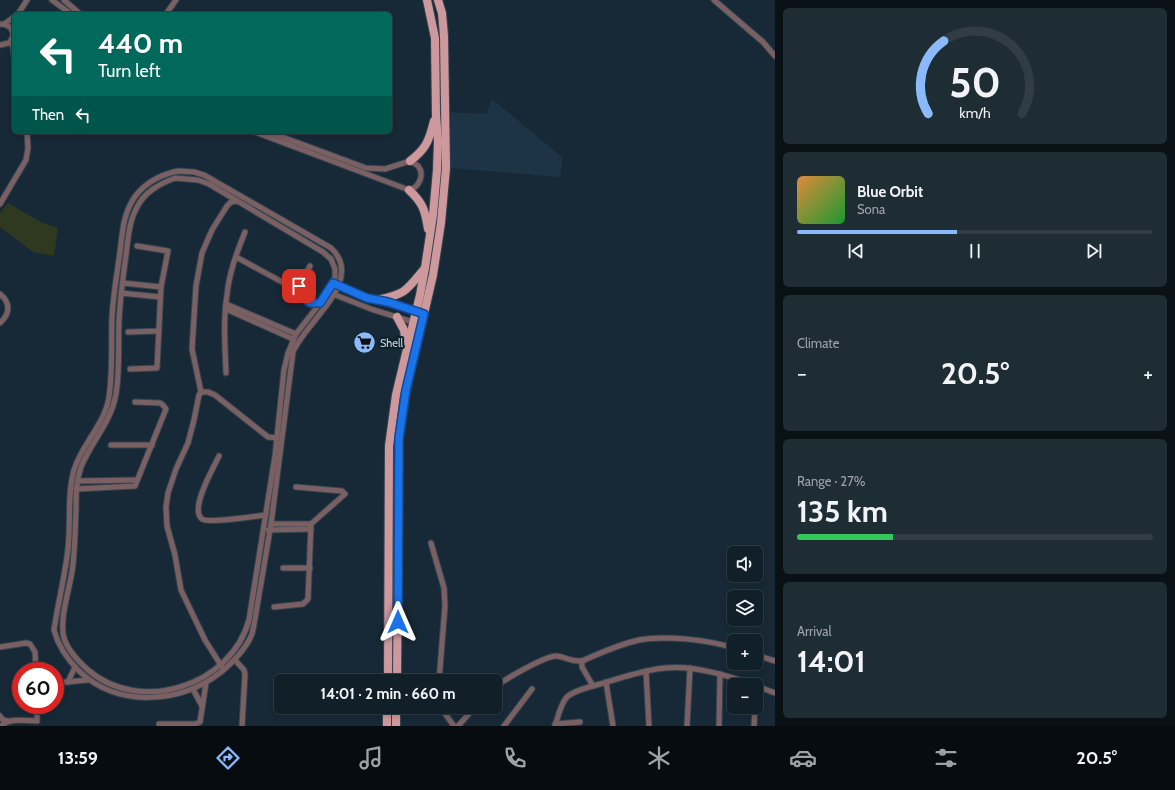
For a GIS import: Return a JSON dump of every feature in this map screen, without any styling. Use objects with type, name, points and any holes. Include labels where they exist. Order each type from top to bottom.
[{"type":"main road","points":[[396,674],[398,452],[402,416],[418,323],[416,311],[425,268],[433,215],[437,170],[438,142],[436,115],[435,38],[427,0]]},
{"type":"main road","points":[[388,674],[389,446],[393,407],[406,352],[418,323],[424,314],[433,275],[441,223],[446,168],[444,36],[442,13],[438,0]]},
{"type":"main road","points":[[410,161],[424,149],[427,144],[436,115]]},
{"type":"main road","points":[[409,190],[419,199],[422,204],[426,214],[429,237]]},
{"type":"main road","points":[[377,300],[394,296],[406,291],[425,268]]},
{"type":"main road","points":[[397,316],[404,330],[406,352]]},
{"type":"main road","points":[[387,714],[387,726]]},
{"type":"street","points":[[20,12],[28,0]]},
{"type":"street","points":[[24,6],[33,0]]},
{"type":"street","points":[[52,0],[68,12]]},
{"type":"street","points":[[64,0],[78,12]]},
{"type":"street","points":[[167,12],[176,0]]},
{"type":"street","points":[[714,0],[763,42],[775,56]]},
{"type":"street","points":[[2,24],[12,18]]},
{"type":"street","points":[[2,24],[8,25],[11,29]]},
{"type":"street","points":[[0,45],[6,45],[12,39]]},
{"type":"street","points":[[6,45],[12,52]]},
{"type":"street","points":[[0,204],[26,160],[28,148],[27,134]]},
{"type":"street","points":[[260,134],[409,190],[416,187],[421,177],[421,172],[418,167],[410,161],[385,169],[366,168],[275,134]]},
{"type":"street","points":[[122,283],[116,393],[110,416],[81,467],[76,489],[75,551],[66,600],[63,636],[67,645],[79,662],[96,676],[108,683],[125,688],[147,691],[168,690],[186,685],[222,668],[246,631],[250,620],[266,530],[270,524],[294,352],[298,342],[334,295],[339,286],[342,269],[338,257],[331,248],[204,175],[194,172],[178,171],[162,175],[142,188],[133,199],[124,218],[112,316],[111,374],[108,399],[103,417],[89,439],[73,472],[68,549],[54,630],[56,639],[61,648],[75,667],[88,680],[113,692],[138,697],[153,698],[172,696],[206,683],[222,668],[234,660],[252,634],[266,530],[266,515],[277,438],[284,370],[293,339],[328,293],[335,277],[335,269],[331,259],[323,252],[209,184],[198,180],[175,178],[150,190],[140,200],[130,223],[122,283]]},
{"type":"street","points":[[222,668],[205,640],[180,590],[176,555],[167,526],[166,507],[168,493],[176,469],[188,443],[201,392],[192,350],[196,286],[202,252],[212,230],[227,206],[231,202],[237,201]]},
{"type":"street","points":[[226,373],[226,306],[228,288],[236,257],[245,232]]},
{"type":"street","points":[[130,369],[157,368],[160,297],[168,251],[137,246]]},
{"type":"street","points":[[236,257],[292,288],[298,288]]},
{"type":"street","points":[[298,288],[310,266]]},
{"type":"street","points":[[122,283],[161,287]]},
{"type":"street","points":[[333,283],[366,297],[424,314]]},
{"type":"street","points":[[298,288],[301,295],[307,301],[315,304],[320,303]]},
{"type":"street","points":[[121,293],[160,297]]},
{"type":"street","points":[[328,293],[362,306],[418,323]]},
{"type":"street","points":[[0,294],[6,301],[8,310],[6,317],[0,323]]},
{"type":"street","points":[[362,306],[366,297]]},
{"type":"street","points":[[226,306],[296,334]]},
{"type":"street","points":[[226,306],[293,339]]},
{"type":"street","points":[[128,332],[159,331]]},
{"type":"street","points":[[201,392],[208,392],[215,395],[268,437],[277,438]]},
{"type":"street","points":[[76,489],[135,486],[166,409],[163,404],[160,403],[135,402]]},
{"type":"street","points":[[111,445],[152,445]]},
{"type":"street","points":[[219,456],[199,500],[198,510],[200,517],[203,520],[220,520],[266,515]]},
{"type":"street","points":[[78,481],[137,480]]},
{"type":"street","points":[[266,530],[311,527],[344,496],[344,493],[342,492],[296,487]]},
{"type":"street","points":[[270,524],[311,527]]},
{"type":"street","points":[[274,607],[306,603],[308,599],[311,527]]},
{"type":"street","points":[[431,543],[444,588],[445,606],[440,674]]},
{"type":"street","points":[[283,568],[310,568]]},
{"type":"street","points":[[502,683],[550,657],[558,656],[575,662],[582,661],[638,640],[676,638],[727,646]]},
{"type":"street","points":[[0,647],[26,643],[30,644],[35,652],[36,662]]},
{"type":"street","points":[[763,658],[775,661]]},
{"type":"street","points":[[234,660],[244,670],[245,674],[242,726]]},
{"type":"street","points":[[582,661],[582,667],[593,686]]},
{"type":"street","points":[[68,682],[75,667]]},
{"type":"street","points":[[580,722],[555,725],[562,706],[568,696],[606,682],[646,671],[664,668],[690,668],[732,678]]},
{"type":"street","points":[[687,726],[690,668]]},
{"type":"street","points":[[646,671],[649,726]]},
{"type":"street","points":[[719,726],[720,674]]},
{"type":"street","points":[[64,682],[88,680]]},
{"type":"street","points":[[606,682],[613,726]]},
{"type":"street","points":[[158,724],[195,724],[200,722],[206,683]]},
{"type":"street","points":[[193,689],[202,706]]},
{"type":"street","points":[[504,726],[532,689]]},
{"type":"street","points":[[763,689],[775,693]]},
{"type":"street","points":[[1,726],[8,721],[14,720],[37,721],[37,714]]},
{"type":"street","points":[[445,714],[454,726]]},
{"type":"street","points":[[458,726],[469,714]]},
{"type":"street","points":[[754,714],[754,726]]},
{"type":"street","points":[[0,716],[3,720],[8,721]]},
{"type":"shaded area","points":[[492,99],[563,158],[560,177],[451,168],[451,112],[486,114]]},
{"type":"green space","points":[[8,203],[41,222],[58,228],[54,256],[33,252],[0,227],[0,213]]},
{"type":"place","name":"Shell","points":[[365,343]]},
{"type":"route","points":[[299,286],[298,288],[301,295],[310,303],[320,303],[328,293],[333,283],[367,298],[388,302],[424,314],[406,390],[399,438],[398,622]]}]
